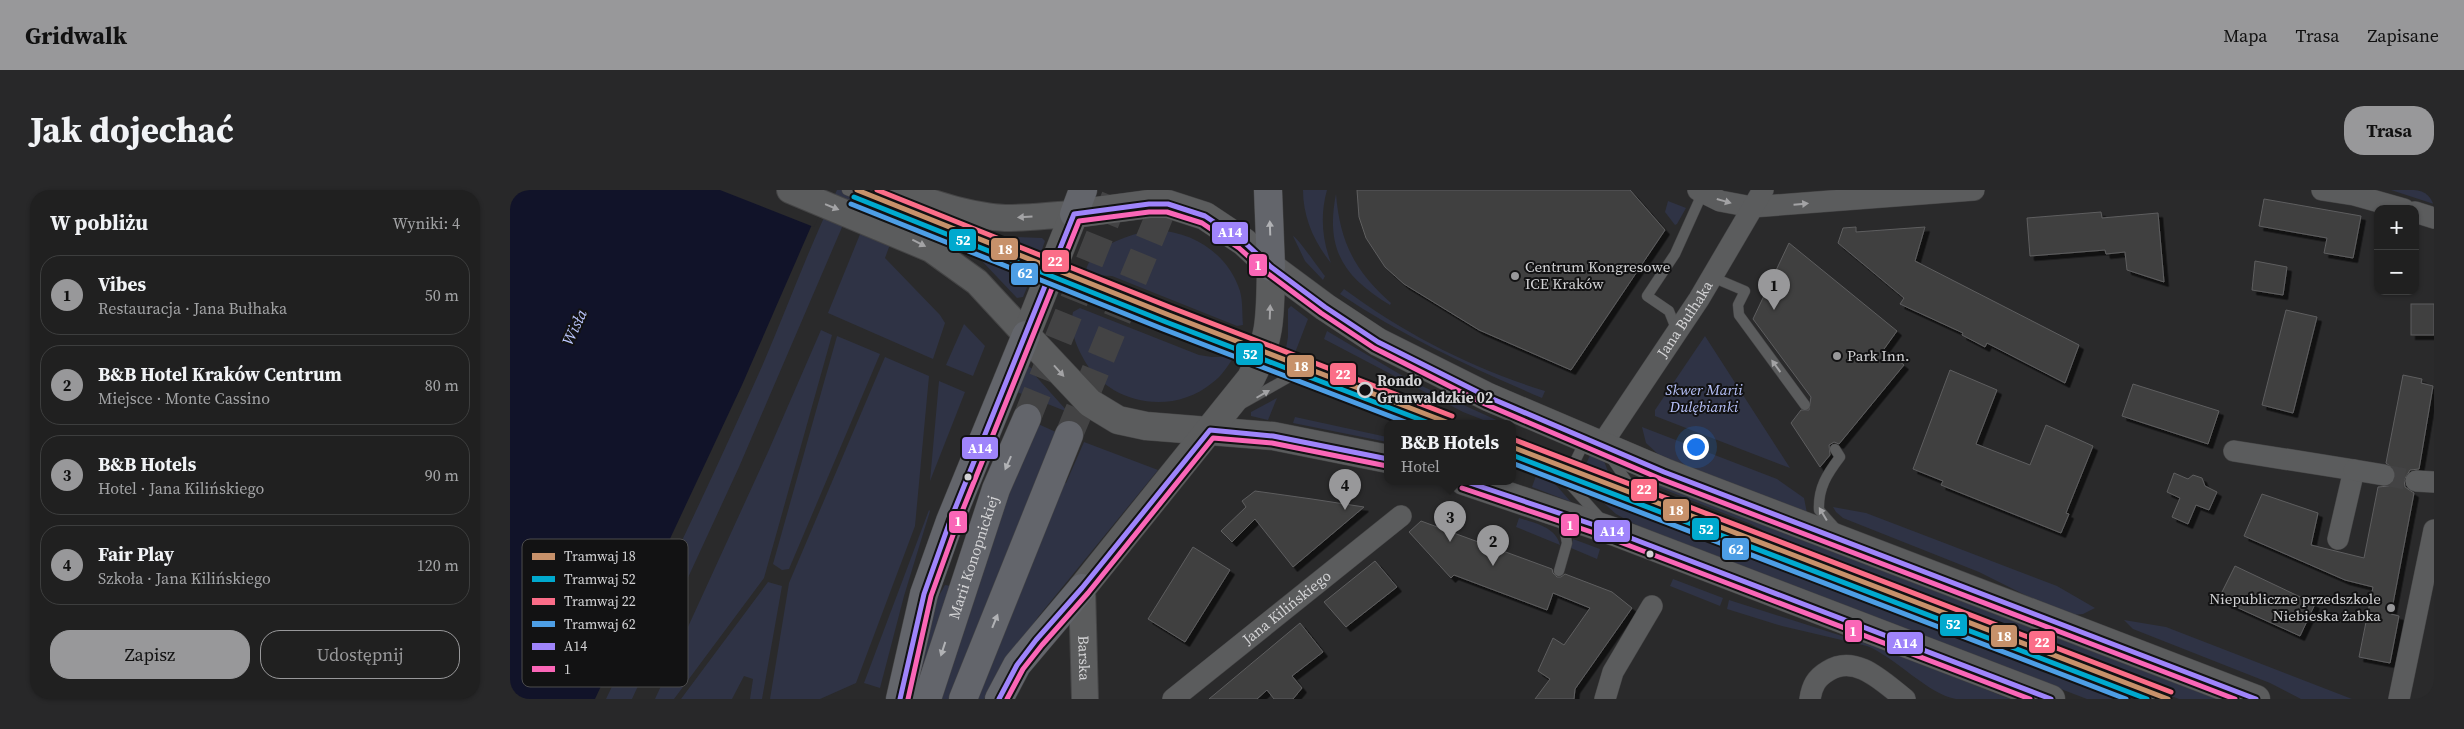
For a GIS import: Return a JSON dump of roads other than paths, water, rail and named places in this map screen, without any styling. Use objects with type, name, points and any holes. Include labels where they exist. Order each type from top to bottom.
[{"type":"main road","points":[[998,699],[1017,665],[1217,422],[1250,378],[1262,356],[1269,330],[1271,267],[1268,190]]},
{"type":"main road","points":[[900,699],[924,594],[950,521],[1078,202],[1150,204],[1186,208],[1221,226],[1244,242],[1271,267],[1324,307],[1378,342],[1488,397],[1664,472],[1851,542],[2256,699]]},
{"type":"main road","points":[[1026,335],[1072,387],[1105,414],[1130,424],[1217,422],[1273,436],[1384,458]]},
{"type":"main road","name":"Marii Konopnickiej","points":[[927,699],[996,489],[1027,418]]},
{"type":"main road","points":[[963,699],[1069,435]]},
{"type":"main road","points":[[1475,485],[1562,516],[1615,532],[2050,699]]},
{"type":"street","points":[[790,190],[925,246],[956,266],[995,299],[1026,335]]},
{"type":"street","points":[[898,190],[948,208],[1006,218],[1078,202]]},
{"type":"street","points":[[1700,191],[1720,201],[1974,190]]},
{"type":"street","points":[[2322,190],[2391,205]]},
{"type":"street","name":"Jana Bułhaka","points":[[1602,444],[1677,332],[1758,199]]},
{"type":"street","points":[[2419,213],[2434,218]]},
{"type":"street","points":[[2234,451],[2384,475]]},
{"type":"street","points":[[2338,539],[2354,470]]},
{"type":"street","name":"Jana Kilińskiego","points":[[1173,699],[1401,516]]},
{"type":"street","points":[[2399,699],[2434,530]]},
{"type":"street","name":"Barska","points":[[1082,588],[1085,699]]},
{"type":"street","points":[[1606,699],[1613,672],[1652,606]]},
{"type":"street","points":[[1810,699],[1817,679],[1831,668],[1844,664],[1866,671],[1906,699]]},
{"type":"lane","points":[[847,190],[1051,273],[1428,420]]},
{"type":"lane","points":[[1677,332],[1668,311],[1647,296],[1675,254],[1700,191]]},
{"type":"lane","points":[[1712,277],[1745,290],[1738,305],[1739,315],[1805,405]]},
{"type":"lane","points":[[1217,422],[1300,371]]},
{"type":"lane","points":[[1615,532],[1566,480],[1582,446],[1602,444],[1639,500]]},
{"type":"lane","points":[[1516,453],[2154,699]]},
{"type":"lane","points":[[1838,453],[1825,477],[1818,496],[1818,510],[1824,519],[1851,542]]},
{"type":"lane","points":[[1559,571],[1566,552],[1567,543],[1562,516]]},
{"type":"water","name":"Wisła","points":[[510,190],[827,190],[742,385],[670,539],[522,539],[522,687],[601,687],[595,699],[510,699]]},
{"type":"tunnel","points":[[1027,418],[1118,190]]},
{"type":"tunnel","points":[[1069,435],[1170,190]]},
{"type":"tunnel","points":[[2384,475],[2416,481]]},
{"type":"tram line","name":"18","points":[[857,190],[1169,315],[1441,420]]},
{"type":"tram line","name":"22","points":[[877,190],[1172,308],[1452,416]]},
{"type":"tram line","name":"52","points":[[854,197],[1166,322],[1421,420]]},
{"type":"tram line","name":"62","points":[[851,204],[1163,329],[1400,420]]},
{"type":"tram line","name":"22","points":[[1516,440],[2171,692]]},
{"type":"tram line","name":"18","points":[[1516,449],[2168,699]]},
{"type":"tram line","name":"52","points":[[1516,457],[2147,699]]},
{"type":"tram line","name":"62","points":[[1516,465],[2126,699]]},
{"type":"place","name":"Centrum Kongresowe ICE Kraków","points":[[1515,276]]},
{"type":"place","name":"Vibes","points":[[1774,310]]},
{"type":"place","name":"Park Inn.","points":[[1837,356]]},
{"type":"place","name":"Rondo Grunwaldzkie 02","points":[[1365,390]]},
{"type":"place","name":"Fair Play","points":[[1345,510]]},
{"type":"place","name":"B&B Hotels","points":[[1450,542]]},
{"type":"place","name":"B&B Hotel Kraków Centrum","points":[[1493,566]]},
{"type":"place","name":"Niepubliczne przedszkole Niebieska żabka","points":[[2391,608]]},
{"type":"park label","name":"Skwer Marii Dulębianki","points":[[1704,398]]}]
